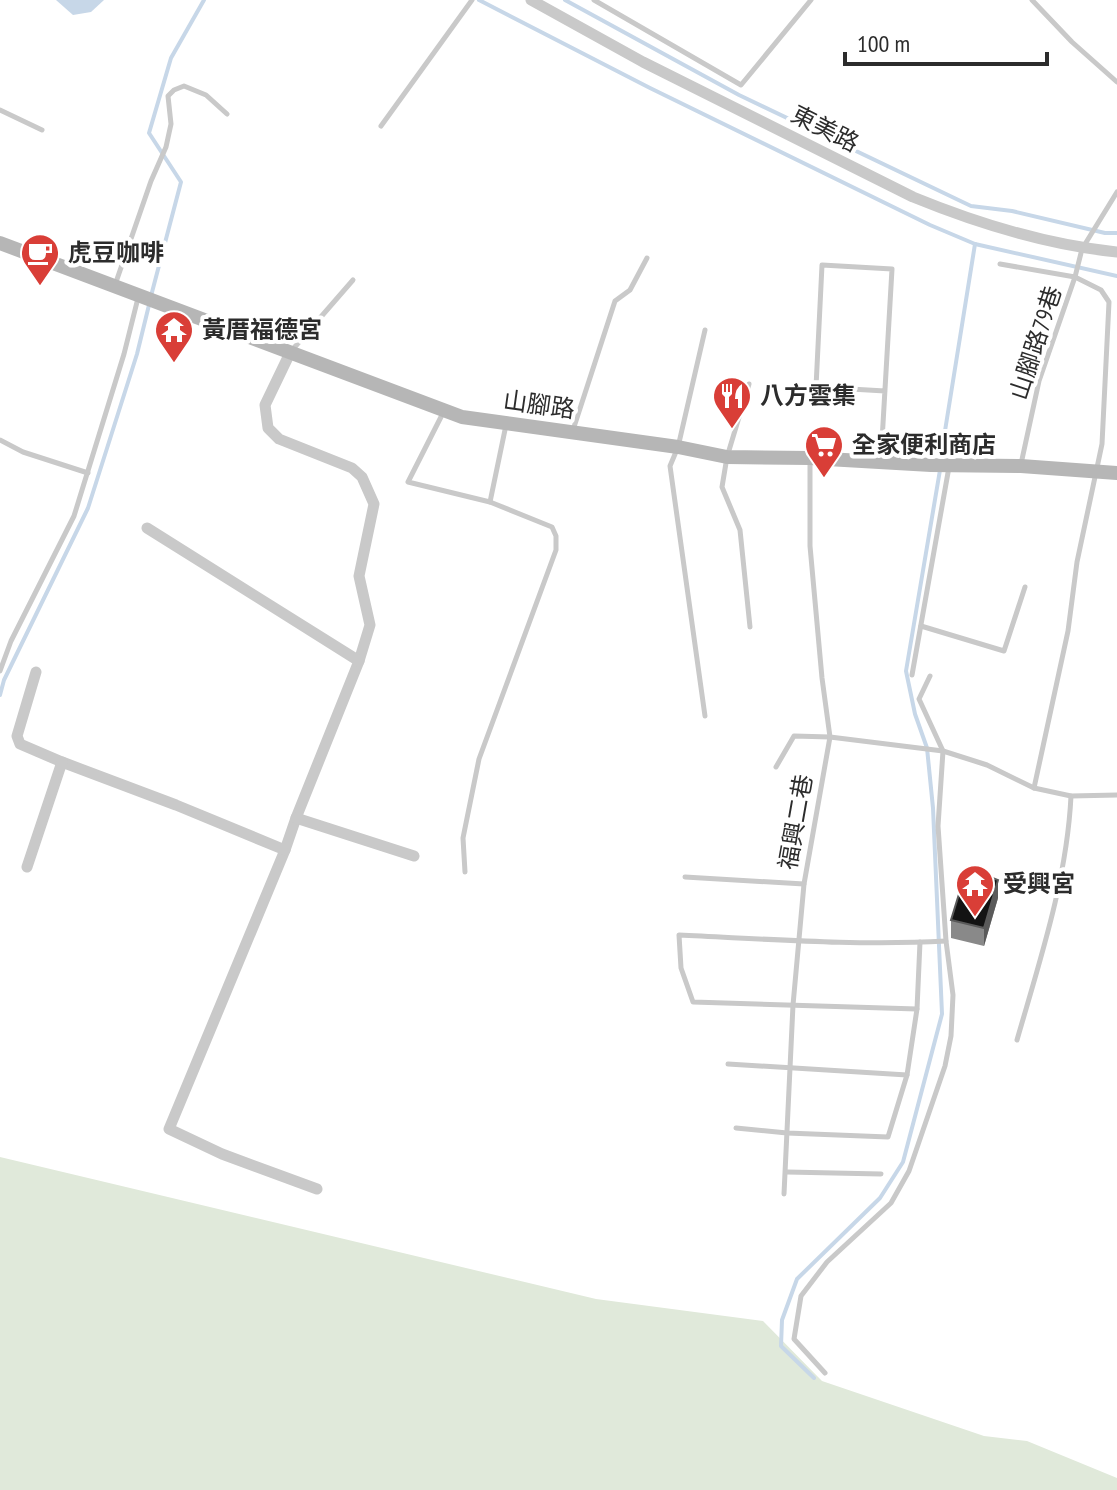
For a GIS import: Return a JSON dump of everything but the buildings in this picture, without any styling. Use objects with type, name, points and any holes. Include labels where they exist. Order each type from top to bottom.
[{"type":"main road","points":[[0,243],[139,296]]},
{"type":"main road","name":"山腳路","points":[[139,296],[462,417],[678,447],[727,457],[949,466]]},
{"type":"main road","points":[[949,466],[1021,466],[1117,473]]},
{"type":"street","name":"東美路","points":[[531,0],[643,62],[913,197],[999,228],[1082,249],[1117,252]]},
{"type":"street","points":[[290,353],[265,405],[268,428],[279,439],[352,468],[362,477],[374,504],[359,576],[370,625],[359,661],[285,850],[169,1129],[222,1154],[317,1189]]},
{"type":"street","points":[[147,528],[359,661]]},
{"type":"street","points":[[36,672],[17,736],[20,744],[285,850]]},
{"type":"street","points":[[27,867],[62,762]]},
{"type":"street","points":[[296,818],[414,856]]},
{"type":"lane","points":[[381,126],[472,0]]},
{"type":"lane","points":[[594,0],[741,85],[811,0]]},
{"type":"lane","points":[[1032,0],[1072,42],[1117,82]]},
{"type":"lane","points":[[115,287],[151,181],[166,147],[171,124],[168,96],[184,86],[206,95],[227,114]]},
{"type":"lane","points":[[0,110],[42,130]]},
{"type":"lane","points":[[1082,249],[1117,192]]},
{"type":"lane","name":"山腳路79巷","points":[[1021,466],[1039,381],[1082,249]]},
{"type":"lane","points":[[573,432],[615,301],[630,290],[647,258]]},
{"type":"lane","points":[[1000,264],[1075,277],[1101,290],[1109,302],[1102,444],[1077,562],[1068,631],[1034,788]]},
{"type":"lane","points":[[881,462],[892,269],[822,265],[816,387],[885,391]]},
{"type":"lane","points":[[290,353],[353,280]]},
{"type":"lane","points":[[0,671],[11,641],[74,516],[139,296]]},
{"type":"lane","points":[[705,330],[678,447],[670,466],[705,716]]},
{"type":"lane","points":[[749,384],[727,457],[722,487],[740,530],[750,627]]},
{"type":"lane","points":[[445,410],[408,482],[490,502],[552,527],[556,536],[556,550],[479,759],[463,838],[465,872]]},
{"type":"lane","points":[[490,502],[506,423]]},
{"type":"lane","points":[[0,440],[23,452],[88,473]]},
{"type":"lane","name":"福興二巷","points":[[784,1194],[793,1005],[804,884],[830,737],[810,546],[810,458]]},
{"type":"lane","points":[[912,675],[949,466]]},
{"type":"lane","points":[[921,626],[1004,651],[1025,587]]},
{"type":"lane","points":[[825,1373],[794,1339],[801,1296],[827,1262],[891,1203],[909,1171],[945,1066],[951,1036],[953,995],[938,826],[943,751],[919,699],[930,676]]},
{"type":"lane","points":[[776,767],[794,736],[830,737],[943,751],[987,765],[1034,788],[1071,796],[1117,795]]},
{"type":"lane","points":[[1017,1040],[1047,935],[1070,822],[1071,796]]},
{"type":"lane","points":[[685,877],[804,884]]},
{"type":"lane","points":[[917,1009],[693,1002],[681,968],[679,935],[800,941],[946,941]]},
{"type":"lane","points":[[736,1128],[888,1137],[907,1075],[917,1009],[920,942]]},
{"type":"lane","points":[[728,1064],[907,1075]]},
{"type":"lane","points":[[787,1172],[881,1174]]},
{"type":"green space","points":[[0,1157],[596,1299],[763,1321],[822,1381],[984,1436],[1027,1441],[1117,1478],[1117,1490],[0,1490]]},
{"type":"water","points":[[56,0],[104,0],[91,12],[73,15]]},
{"type":"waterway","points":[[151,296],[181,182],[149,133],[171,58],[204,0]]},
{"type":"waterway","points":[[479,0],[650,88],[930,225],[975,244],[1117,276]]},
{"type":"waterway","points":[[565,0],[739,95],[971,206],[1012,211],[1105,233],[1117,233]]},
{"type":"waterway","points":[[940,462],[975,244]]},
{"type":"waterway","points":[[0,695],[4,680],[88,508],[137,354],[149,305]]},
{"type":"waterway","points":[[814,1378],[781,1346],[782,1320],[797,1279],[880,1198],[903,1162],[942,1014],[933,808],[927,748],[915,714],[906,671],[940,470]]},
{"type":"place","name":"虎豆咖啡","points":[[40,287]]},
{"type":"place","name":"黃厝福德宮","points":[[174,364]]},
{"type":"place","name":"八方雲集","points":[[732,430]]},
{"type":"place","name":"全家便利商店","points":[[824,479]]},
{"type":"place","name":"受興宮","points":[[975,918]]}]
